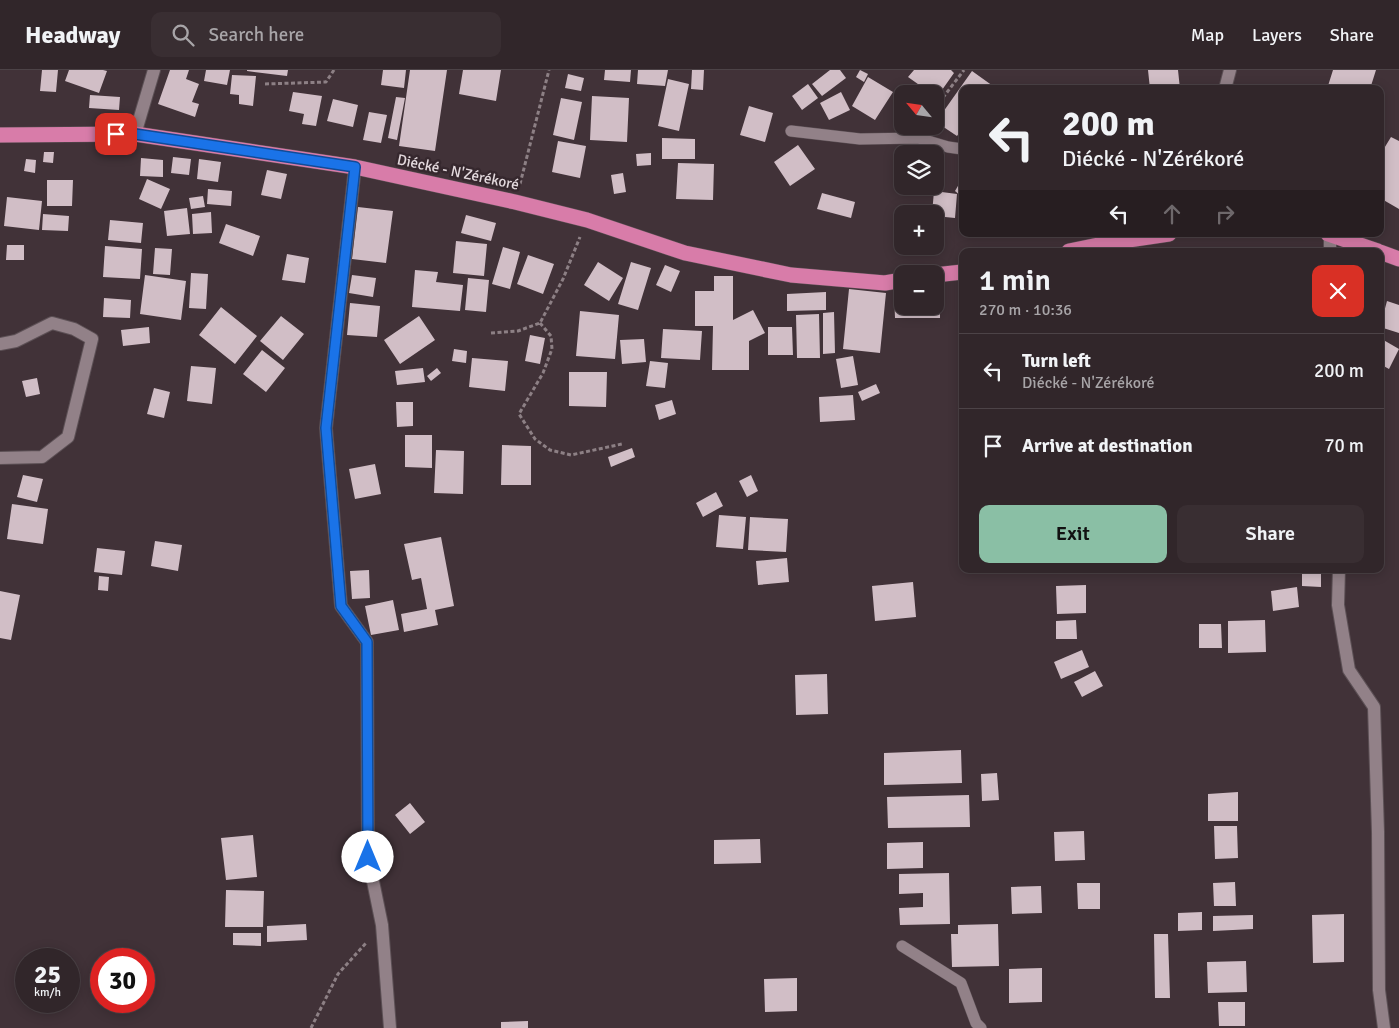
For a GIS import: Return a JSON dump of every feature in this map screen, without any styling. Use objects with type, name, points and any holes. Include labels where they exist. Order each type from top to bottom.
[{"type":"highway","name":"Diécké - N'Zérékoré","points":[[0,135],[135,134],[355,167],[515,202],[587,220],[685,253],[791,275],[885,283],[894,281]]},
{"type":"highway","points":[[1078,248],[1108,238],[1123,237]]},
{"type":"highway","points":[[1337,237],[1368,248]]},
{"type":"highway","points":[[1384,254],[1399,259]]},
{"type":"highway","points":[[944,275],[959,272]]},
{"type":"street","points":[[135,134],[154,70]]},
{"type":"street","points":[[1226,85],[1230,70]]},
{"type":"street","points":[[355,167],[326,428],[341,606],[367,642],[368,857],[382,926],[390,1028]]},
{"type":"street","points":[[0,344],[16,342],[52,323],[74,329],[92,339],[68,437],[42,457],[0,458]]},
{"type":"street","points":[[1339,573],[1338,605],[1349,670],[1374,707],[1378,832],[1379,990],[1384,1028]]},
{"type":"lane","points":[[791,131],[860,139],[918,138],[959,149]]},
{"type":"lane","points":[[902,946],[961,983],[976,1024],[981,1028]]},
{"type":"path","points":[[265,84],[326,82],[334,70]]},
{"type":"path","points":[[515,202],[550,70]]},
{"type":"path","points":[[944,96],[964,70]]},
{"type":"path","points":[[491,332],[518,331],[540,323],[563,279],[587,220]]},
{"type":"path","points":[[540,323],[551,336],[552,349],[542,373],[519,414],[535,439],[550,450],[571,455],[622,444]]},
{"type":"path","points":[[311,1028],[338,974],[382,926]]},
{"type":"building","points":[[42,70],[58,70],[56,92],[40,91]]},
{"type":"building","points":[[69,70],[107,71],[99,93],[65,81]]},
{"type":"building","points":[[170,70],[189,70],[186,79],[199,84],[192,102],[199,104],[195,117],[158,104]]},
{"type":"building","points":[[206,70],[230,70],[227,85],[204,81]]},
{"type":"building","points":[[247,70],[288,70],[287,76]]},
{"type":"building","points":[[383,70],[406,70],[404,88],[381,85]]},
{"type":"building","points":[[410,70],[447,70],[435,151],[399,146]]},
{"type":"building","points":[[463,70],[501,70],[496,101],[459,94]]},
{"type":"building","points":[[605,70],[631,70],[630,82],[604,80]]},
{"type":"building","points":[[638,70],[668,70],[665,86],[637,84]]},
{"type":"building","points":[[692,70],[704,70],[703,90],[691,89]]},
{"type":"building","points":[[830,70],[840,70],[846,78],[822,96],[812,84]]},
{"type":"building","points":[[860,70],[868,74],[864,82],[856,77]]},
{"type":"building","points":[[914,70],[951,70],[954,73],[944,87],[944,85],[919,85],[908,77]]},
{"type":"building","points":[[1148,70],[1178,70],[1180,85],[1150,85]]},
{"type":"building","points":[[1333,70],[1376,70],[1371,85],[1328,85]]},
{"type":"building","points":[[972,71],[992,85],[962,85]]},
{"type":"building","points":[[568,74],[584,78],[581,91],[565,88]]},
{"type":"building","points":[[232,75],[256,76],[253,106],[239,104],[239,95],[230,94]]},
{"type":"building","points":[[868,77],[893,92],[875,120],[852,106]]},
{"type":"building","points":[[668,79],[689,84],[679,131],[658,126]]},
{"type":"building","points":[[808,84],[818,98],[802,110],[792,96]]},
{"type":"building","points":[[959,89],[959,133],[957,136],[944,127],[944,111]]},
{"type":"building","points":[[293,92],[322,96],[316,126],[302,124],[304,114],[289,111]]},
{"type":"building","points":[[841,92],[850,110],[829,120],[820,103]]},
{"type":"building","points":[[90,95],[120,97],[119,110],[89,108]]},
{"type":"building","points":[[592,96],[629,98],[627,142],[590,140]]},
{"type":"building","points":[[396,97],[405,98],[397,140],[388,138]]},
{"type":"building","points":[[561,98],[582,102],[574,140],[553,135]]},
{"type":"building","points":[[333,99],[358,105],[353,127],[327,121]]},
{"type":"building","points":[[749,106],[773,113],[765,142],[740,135]]},
{"type":"building","points":[[369,112],[387,115],[381,143],[363,140]]},
{"type":"building","points":[[1391,137],[1399,141],[1399,209],[1384,200],[1384,148]]},
{"type":"building","points":[[662,138],[695,139],[695,159],[662,159]]},
{"type":"building","points":[[558,141],[586,146],[580,178],[552,172]]},
{"type":"building","points":[[798,145],[815,169],[790,186],[774,162]]},
{"type":"building","points":[[44,152],[54,152],[53,163],[43,162]]},
{"type":"building","points":[[651,153],[651,165],[637,166],[636,154]]},
{"type":"building","points":[[173,157],[191,159],[189,175],[171,173]]},
{"type":"building","points":[[141,158],[163,160],[163,177],[140,176]]},
{"type":"building","points":[[26,159],[36,160],[35,173],[24,171]]},
{"type":"building","points":[[199,159],[221,162],[218,182],[197,179]]},
{"type":"building","points":[[678,163],[714,164],[713,200],[676,199]]},
{"type":"building","points":[[267,170],[287,174],[281,199],[261,195]]},
{"type":"building","points":[[623,173],[626,192],[614,194],[611,175]]},
{"type":"building","points":[[147,179],[170,189],[161,209],[139,199]]},
{"type":"building","points":[[47,180],[73,180],[72,206],[47,206]]},
{"type":"building","points":[[959,184],[959,194],[955,191]]},
{"type":"building","points":[[208,189],[232,191],[231,206],[207,204]]},
{"type":"building","points":[[944,192],[957,194],[955,218],[944,217],[944,205],[933,205],[934,195],[944,195]]},
{"type":"building","points":[[822,193],[855,202],[851,218],[817,209]]},
{"type":"building","points":[[203,196],[205,207],[191,209],[189,198]]},
{"type":"building","points":[[7,197],[42,201],[39,230],[4,226]]},
{"type":"building","points":[[358,207],[393,211],[386,263],[352,259]]},
{"type":"building","points":[[187,208],[190,234],[167,236],[164,211]]},
{"type":"building","points":[[211,212],[212,233],[193,234],[192,214]]},
{"type":"building","points":[[43,214],[69,216],[68,231],[42,230]]},
{"type":"building","points":[[466,215],[496,223],[491,241],[461,233]]},
{"type":"building","points":[[110,220],[143,223],[141,243],[108,240]]},
{"type":"building","points":[[226,224],[260,236],[253,256],[219,243]]},
{"type":"building","points":[[456,241],[487,244],[484,276],[453,273]]},
{"type":"building","points":[[7,245],[24,245],[24,260],[6,260]]},
{"type":"building","points":[[105,246],[142,249],[140,279],[103,277]]},
{"type":"building","points":[[503,247],[520,252],[510,289],[492,284]]},
{"type":"building","points":[[155,248],[172,249],[170,275],[153,274]]},
{"type":"building","points":[[287,254],[309,258],[305,283],[282,280]]},
{"type":"building","points":[[528,255],[554,264],[543,294],[517,284]]},
{"type":"building","points":[[598,262],[623,278],[609,301],[584,285]]},
{"type":"building","points":[[631,262],[651,268],[638,310],[618,304]]},
{"type":"building","points":[[665,265],[680,271],[671,292],[656,285]]},
{"type":"building","points":[[415,270],[438,272],[436,282],[463,285],[460,311],[412,307]]},
{"type":"building","points":[[191,273],[208,274],[206,309],[189,308]]},
{"type":"building","points":[[145,275],[186,281],[181,320],[140,314]]},
{"type":"building","points":[[352,275],[376,278],[373,297],[349,293]]},
{"type":"building","points":[[714,276],[733,276],[733,320],[753,310],[765,333],[749,341],[749,370],[712,370],[713,326],[695,326],[695,291],[714,291]]},
{"type":"building","points":[[468,278],[489,280],[486,312],[465,310]]},
{"type":"building","points":[[849,289],[886,293],[880,353],[843,349]]},
{"type":"building","points":[[826,292],[826,310],[787,311],[787,294]]},
{"type":"building","points":[[104,298],[131,300],[130,318],[103,317]]},
{"type":"building","points":[[1387,301],[1399,305],[1399,333],[1384,328],[1384,312]]},
{"type":"building","points":[[350,303],[380,306],[377,337],[347,335]]},
{"type":"building","points":[[221,307],[257,336],[235,364],[199,335]]},
{"type":"building","points":[[580,311],[619,315],[615,359],[576,356]]},
{"type":"building","points":[[834,312],[835,353],[823,354],[823,313]]},
{"type":"building","points":[[819,314],[820,358],[797,358],[796,315]]},
{"type":"building","points":[[895,315],[940,315],[940,318],[895,318]]},
{"type":"building","points":[[281,316],[304,334],[283,360],[260,341]]},
{"type":"building","points":[[419,316],[435,340],[400,364],[384,340]]},
{"type":"building","points":[[149,327],[150,343],[123,346],[121,330]]},
{"type":"building","points":[[768,327],[792,327],[793,355],[768,355]]},
{"type":"building","points":[[663,329],[702,331],[700,360],[661,358]]},
{"type":"building","points":[[530,335],[545,338],[540,364],[525,361]]},
{"type":"building","points":[[644,339],[646,362],[622,364],[620,340]]},
{"type":"building","points":[[1384,340],[1399,349],[1389,369],[1384,366]]},
{"type":"building","points":[[454,349],[467,351],[466,363],[452,361]]},
{"type":"building","points":[[262,350],[285,368],[266,392],[243,374]]},
{"type":"building","points":[[853,356],[858,385],[841,388],[836,359]]},
{"type":"building","points":[[472,358],[508,361],[505,391],[469,387]]},
{"type":"building","points":[[650,361],[668,363],[665,388],[646,386]]},
{"type":"building","points":[[191,366],[216,368],[212,404],[187,401]]},
{"type":"building","points":[[423,368],[425,382],[397,385],[395,371]]},
{"type":"building","points":[[437,368],[441,373],[431,381],[427,376]]},
{"type":"building","points":[[569,372],[607,372],[606,407],[569,406]]},
{"type":"building","points":[[37,378],[40,394],[26,397],[22,381]]},
{"type":"building","points":[[876,384],[880,393],[862,401],[858,392]]},
{"type":"building","points":[[154,388],[170,392],[164,418],[147,414]]},
{"type":"building","points":[[853,395],[855,420],[820,422],[819,397]]},
{"type":"building","points":[[672,400],[676,414],[659,420],[655,405]]},
{"type":"building","points":[[396,402],[413,402],[413,426],[397,427]]},
{"type":"building","points":[[405,435],[432,435],[432,468],[405,467]]},
{"type":"building","points":[[502,445],[531,446],[531,485],[501,485]]},
{"type":"building","points":[[632,448],[635,457],[611,467],[608,457]]},
{"type":"building","points":[[436,450],[464,451],[463,494],[434,493]]},
{"type":"building","points":[[375,464],[381,494],[355,499],[349,469]]},
{"type":"building","points":[[23,475],[43,479],[37,502],[17,497]]},
{"type":"building","points":[[751,475],[758,491],[747,497],[739,481]]},
{"type":"building","points":[[716,492],[723,506],[703,517],[696,503]]},
{"type":"building","points":[[12,504],[48,509],[43,544],[7,539]]},
{"type":"building","points":[[719,515],[746,517],[743,549],[716,547]]},
{"type":"building","points":[[750,517],[788,519],[786,552],[748,550]]},
{"type":"building","points":[[441,537],[454,606],[435,610],[438,625],[404,632],[401,614],[427,609],[421,578],[412,580],[404,544]]},
{"type":"building","points":[[155,541],[182,545],[178,571],[151,566]]},
{"type":"building","points":[[97,548],[125,551],[122,575],[94,572]]},
{"type":"building","points":[[787,558],[789,582],[758,585],[756,561]]},
{"type":"building","points":[[369,570],[370,598],[352,599],[350,571]]},
{"type":"building","points":[[1302,573],[1321,573],[1321,587],[1302,586]]},
{"type":"building","points":[[99,576],[109,577],[108,591],[98,590]]},
{"type":"building","points":[[913,582],[916,617],[875,621],[872,586]]},
{"type":"building","points":[[1086,585],[1086,613],[1057,614],[1056,586]]},
{"type":"building","points":[[1297,587],[1299,607],[1273,611],[1271,591]]},
{"type":"building","points":[[0,591],[20,595],[11,640],[0,638]]},
{"type":"building","points":[[393,600],[399,630],[371,635],[365,606]]},
{"type":"building","points":[[1076,620],[1077,639],[1056,639],[1056,621]]},
{"type":"building","points":[[1265,620],[1266,652],[1228,653],[1228,621]]},
{"type":"building","points":[[1199,624],[1221,624],[1222,648],[1199,648]]},
{"type":"building","points":[[1082,650],[1089,667],[1061,679],[1054,662]]},
{"type":"building","points":[[1095,671],[1103,686],[1082,697],[1074,682]]},
{"type":"building","points":[[827,674],[828,714],[796,715],[795,675]]},
{"type":"building","points":[[961,750],[962,783],[884,785],[884,753]]},
{"type":"building","points":[[997,773],[999,800],[982,801],[981,774]]},
{"type":"building","points":[[1238,792],[1238,821],[1208,821],[1208,794]]},
{"type":"building","points":[[969,795],[970,827],[888,828],[887,797]]},
{"type":"building","points":[[410,803],[425,822],[410,834],[395,815]]},
{"type":"building","points":[[1214,826],[1237,826],[1238,858],[1215,859]]},
{"type":"building","points":[[1084,831],[1085,860],[1055,861],[1054,832]]},
{"type":"building","points":[[253,835],[257,877],[226,880],[221,838]]},
{"type":"building","points":[[760,839],[761,863],[714,864],[714,840]]},
{"type":"building","points":[[923,842],[923,868],[887,869],[887,843]]},
{"type":"building","points":[[949,873],[950,924],[900,925],[899,908],[923,907],[923,893],[899,894],[899,874]]},
{"type":"building","points":[[1235,882],[1236,906],[1214,906],[1213,883]]},
{"type":"building","points":[[1077,883],[1100,883],[1100,909],[1078,909]]},
{"type":"building","points":[[1041,886],[1042,913],[1012,914],[1011,887]]},
{"type":"building","points":[[226,890],[264,891],[263,927],[225,927]]},
{"type":"building","points":[[1202,912],[1202,930],[1178,931],[1178,913]]},
{"type":"building","points":[[1344,914],[1344,962],[1313,963],[1312,915]]},
{"type":"building","points":[[1253,915],[1253,929],[1213,931],[1213,916]]},
{"type":"building","points":[[306,924],[307,940],[267,942],[267,926]]},
{"type":"building","points":[[998,924],[999,966],[952,967],[951,934],[958,934],[958,925]]},
{"type":"building","points":[[233,933],[261,933],[261,946],[233,945]]},
{"type":"building","points":[[1154,934],[1168,934],[1170,998],[1155,998]]},
{"type":"building","points":[[1246,961],[1247,992],[1208,993],[1207,962]]},
{"type":"building","points":[[1042,968],[1042,1002],[1009,1003],[1009,969]]},
{"type":"building","points":[[797,978],[797,1011],[765,1012],[764,979]]},
{"type":"building","points":[[1218,1002],[1245,1002],[1245,1026],[1219,1026]]},
{"type":"building","points":[[528,1021],[528,1028],[501,1028],[501,1022]]},
{"type":"route","points":[[116,134],[135,134],[355,167],[326,428],[341,606],[367,642],[368,857]]}]
